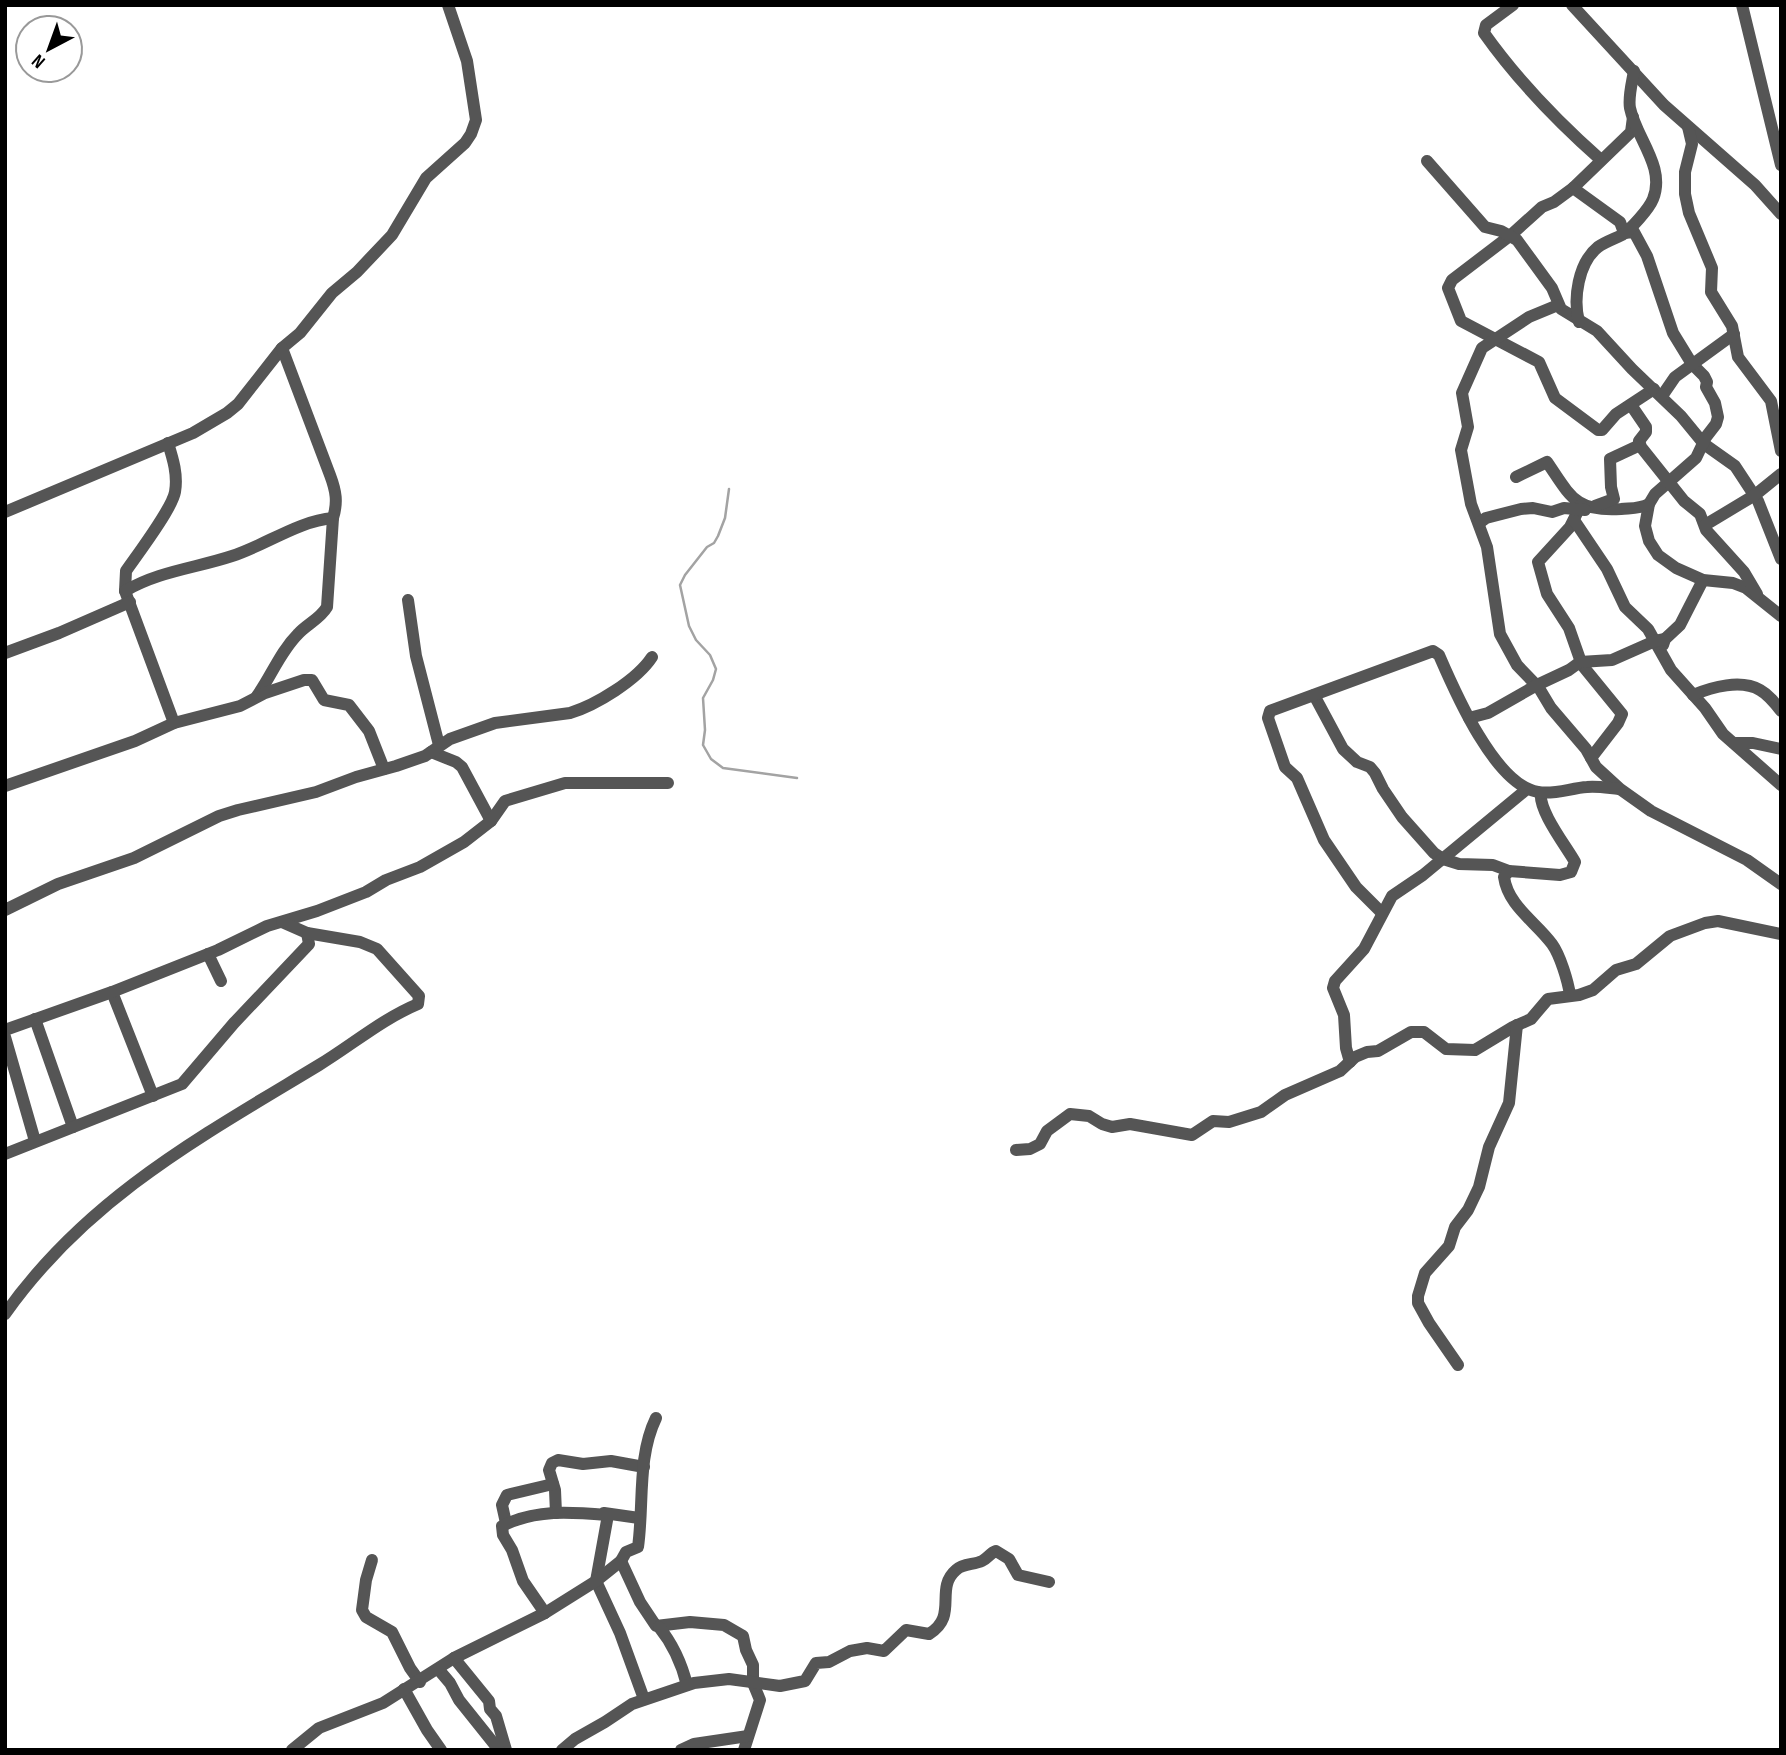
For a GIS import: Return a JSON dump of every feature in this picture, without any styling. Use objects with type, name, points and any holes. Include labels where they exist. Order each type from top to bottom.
[{"type":"street","points":[[5,512],[193,433],[238,404],[282,348],[300,333],[340,285],[357,272],[392,235],[426,178],[454,154],[471,134],[476,120],[472,88],[448,5]]},
{"type":"street","points":[[1513,5],[1486,25],[1484,33],[1510,69],[1547,111],[1601,160]]},
{"type":"street","points":[[1573,5],[1688,127],[1755,185],[1781,214]]},
{"type":"street","points":[[1742,5],[1780,156]]},
{"type":"street","points":[[1579,322],[1576,298],[1589,257],[1598,247],[1624,233],[1645,213],[1656,191],[1657,179],[1652,160],[1629,103],[1634,71]]},
{"type":"street","points":[[1633,117],[1631,132],[1573,188],[1542,207],[1452,280],[1448,288],[1461,321],[1539,362],[1555,398],[1598,430],[1602,430],[1616,414],[1658,392],[1734,334]]},
{"type":"street","points":[[1688,127],[1692,144],[1685,172],[1686,202],[1712,268],[1711,292],[1729,321],[1738,357],[1771,401],[1781,450]]},
{"type":"street","points":[[1427,161],[1485,228],[1511,234],[1517,240],[1552,288],[1558,305],[1579,322],[1597,331],[1632,369],[1658,392],[1704,444],[1735,466],[1755,495],[1781,559]]},
{"type":"street","points":[[1573,188],[1619,222],[1624,233]]},
{"type":"street","points":[[1479,523],[1486,517],[1533,508],[1552,512],[1564,508],[1578,511],[1644,510],[1668,482],[1691,464],[1716,424],[1718,411],[1706,387],[1707,382],[1673,333],[1640,240],[1634,232],[1624,233]]},
{"type":"street","points":[[1558,305],[1529,317],[1496,341],[1485,345],[1480,351],[1462,397],[1468,427],[1461,450],[1471,504],[1487,547],[1500,634],[1517,665],[1537,685],[1599,771],[1619,789],[1651,811],[1747,860],[1781,884]]},
{"type":"street","points":[[255,699],[270,678],[279,657],[295,637],[327,607],[333,518],[337,506],[336,493],[282,348]]},
{"type":"street","points":[[1631,405],[1647,430],[1639,439],[1640,445],[1668,482],[1700,514],[1707,532],[1744,572],[1759,597]]},
{"type":"street","points":[[168,443],[175,464],[175,491],[168,508],[125,571],[127,596],[174,723]]},
{"type":"street","points":[[1591,758],[1622,714],[1580,662],[1569,628],[1547,594],[1538,562],[1578,511],[1614,499],[1610,459],[1640,445]]},
{"type":"street","points":[[1516,477],[1547,462],[1578,511],[1625,607],[1660,644],[1671,670],[1705,708],[1723,734],[1781,785]]},
{"type":"street","points":[[1705,525],[1755,495],[1781,474]]},
{"type":"street","points":[[1644,510],[1649,541],[1658,555],[1676,568],[1703,580],[1733,583],[1746,588],[1781,616]]},
{"type":"street","points":[[5,653],[59,633],[127,596],[146,579],[232,556],[313,521],[333,518]]},
{"type":"street","points":[[1469,718],[1488,713],[1580,662],[1612,660],[1660,644],[1680,625],[1703,580]]},
{"type":"street","points":[[408,600],[415,656],[435,748],[462,767],[491,821]]},
{"type":"street","points":[[1382,913],[1349,877],[1324,840],[1297,778],[1285,767],[1268,718],[1270,711],[1433,652],[1438,655],[1469,718],[1500,767],[1527,789],[1541,793],[1587,787],[1619,789]]},
{"type":"street","points":[[5,910],[49,888],[134,858],[219,816],[256,804],[316,792],[425,756],[435,748],[495,723],[582,709],[612,692],[646,666],[652,657]]},
{"type":"street","points":[[5,786],[135,741],[174,723],[240,706],[304,680],[312,680],[324,700],[349,705],[369,731],[384,769]]},
{"type":"street","points":[[1693,695],[1721,686],[1752,687],[1765,694],[1781,710]]},
{"type":"street","points":[[1314,695],[1343,749],[1357,762],[1370,767],[1402,817],[1424,844],[1443,859],[1459,864],[1493,865],[1509,871],[1565,875],[1574,869],[1575,862],[1541,803],[1541,793]]},
{"type":"street","points":[[1734,743],[1753,743],[1781,749]]},
{"type":"street","points":[[5,1030],[208,954],[256,930],[359,896],[464,842],[491,821],[505,801],[565,783],[668,783]]},
{"type":"street","points":[[1350,1062],[1346,1048],[1344,1015],[1333,985],[1364,948],[1392,896],[1443,859],[1527,789]]},
{"type":"street","points":[[1509,871],[1504,877],[1506,886],[1524,914],[1553,945],[1568,980],[1570,995]]},
{"type":"street","points":[[1017,1150],[1030,1149],[1040,1144],[1047,1131],[1070,1114],[1089,1116],[1112,1127],[1130,1124],[1192,1135],[1213,1121],[1229,1122],[1261,1112],[1285,1095],[1340,1071],[1362,1054],[1387,1047],[1417,1030],[1427,1033],[1440,1047],[1454,1051],[1479,1049],[1531,1019],[1548,999],[1580,995],[1595,989],[1616,970],[1636,964],[1670,936],[1705,923],[1718,921],[1781,934]]},
{"type":"street","points":[[5,1314],[43,1265],[63,1245],[115,1198],[164,1160],[401,1011],[418,1004],[419,996],[377,949],[360,942],[307,933],[282,922]]},
{"type":"street","points":[[5,1154],[182,1084],[234,1023],[309,944],[307,933]]},
{"type":"street","points":[[208,954],[221,981]]},
{"type":"street","points":[[112,992],[153,1096]]},
{"type":"street","points":[[35,1019],[73,1127]]},
{"type":"street","points":[[1458,1365],[1429,1322],[1418,1303],[1418,1296],[1425,1273],[1449,1246],[1455,1227],[1468,1210],[1480,1183],[1489,1147],[1509,1103],[1517,1025]]},
{"type":"street","points":[[5,1037],[35,1141]]},
{"type":"street","points":[[292,1750],[319,1728],[383,1703],[439,1670],[454,1658],[545,1613],[596,1581],[621,1561],[626,1552],[639,1545],[645,1466],[650,1433],[656,1418]]},
{"type":"street","points":[[556,1513],[553,1484],[548,1470],[552,1463],[558,1460],[583,1464],[611,1461],[645,1466]]},
{"type":"street","points":[[506,1523],[502,1505],[507,1495],[553,1484]]},
{"type":"street","points":[[608,1515],[604,1513],[639,1518]]},
{"type":"street","points":[[545,1613],[519,1574],[502,1526],[529,1515],[608,1515]]},
{"type":"street","points":[[608,1515],[596,1581],[620,1633],[644,1699]]},
{"type":"street","points":[[562,1750],[575,1739],[644,1699],[687,1685],[729,1679],[780,1686],[803,1682],[816,1663],[829,1662],[844,1652],[863,1648],[884,1651],[906,1630],[926,1634],[932,1632],[945,1616],[946,1591],[951,1575],[959,1567],[981,1562],[996,1551],[1009,1559],[1018,1575],[1049,1582]]},
{"type":"street","points":[[372,1560],[362,1611],[366,1617],[392,1632],[420,1682]]},
{"type":"street","points":[[621,1561],[646,1612],[668,1637],[684,1671],[687,1685]]},
{"type":"street","points":[[659,1627],[690,1622],[724,1625],[743,1636],[753,1665],[753,1683],[760,1699],[744,1750]]},
{"type":"street","points":[[454,1658],[489,1701],[489,1709],[496,1716],[506,1750]]},
{"type":"street","points":[[439,1670],[499,1750]]},
{"type":"street","points":[[404,1689],[441,1750]]},
{"type":"street","points":[[681,1750],[694,1744],[748,1735]]},
{"type":"street","points":[[575,1739],[584,1750]]},
{"type":"waterway","points":[[729,489],[725,518],[718,536],[685,575],[680,585],[689,626],[696,640],[710,655],[716,669],[703,698],[703,745],[711,759],[723,768],[797,778]]}]
